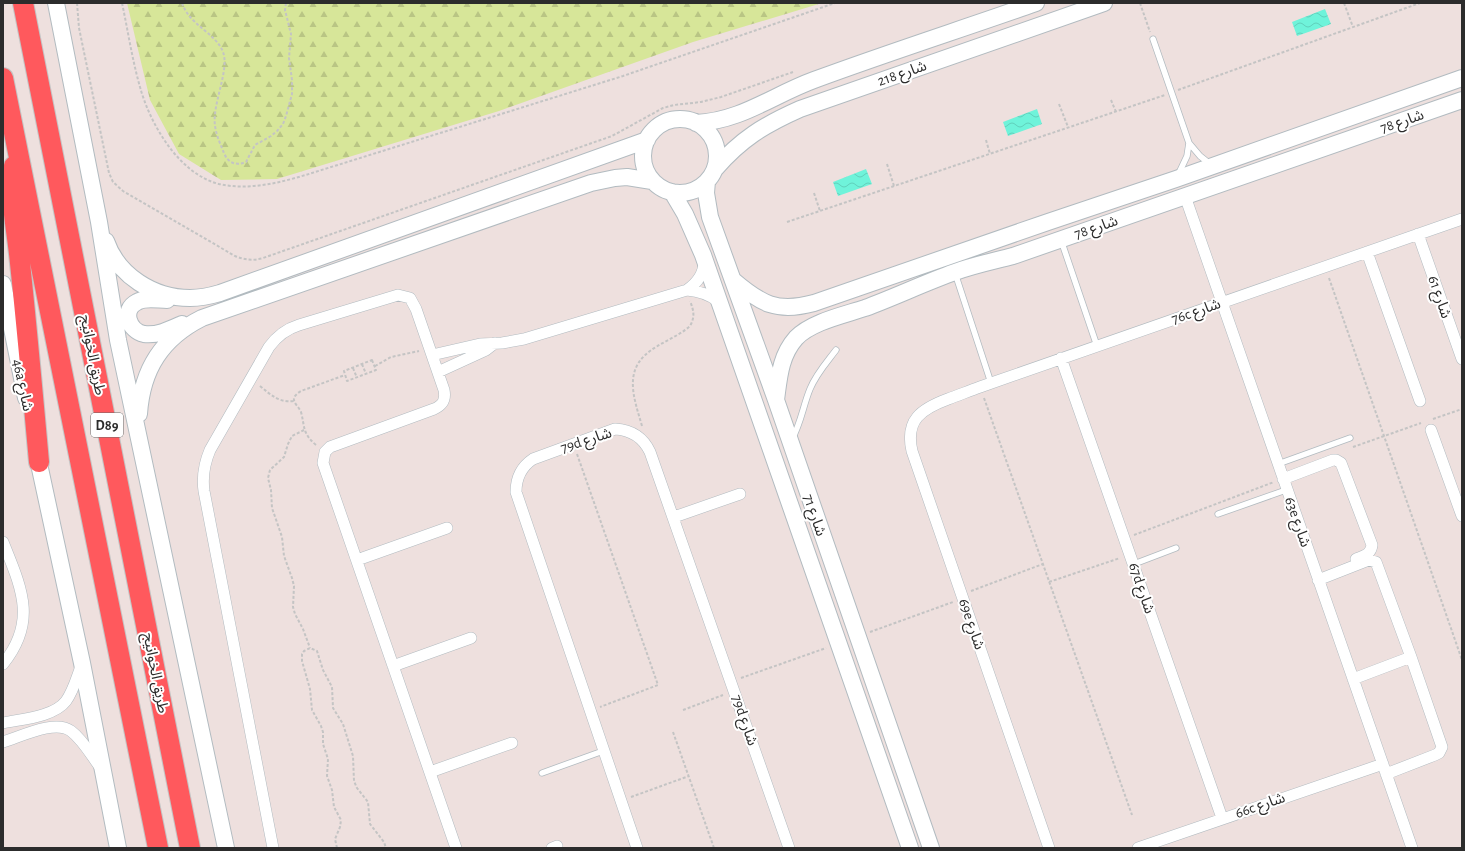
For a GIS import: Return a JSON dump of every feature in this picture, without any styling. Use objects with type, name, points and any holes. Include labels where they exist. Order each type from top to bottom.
[{"type":"highway","name":"طريق الخوانيج","points":[[23,3],[190,848]]},
{"type":"highway","name":"D89","points":[[3,78],[158,848]]},
{"type":"highway","points":[[17,146],[12,180],[12,199],[19,249],[39,462]]},
{"type":"street","points":[[56,3],[99,222],[118,340],[138,428],[226,848]]},
{"type":"street","points":[[696,123],[702,127],[712,139],[716,153],[711,175],[702,186],[691,192],[684,193],[664,190],[652,180],[645,168],[643,154],[647,140],[656,129],[668,122],[682,120],[696,123],[716,122],[735,117],[814,80],[1036,3]]},
{"type":"street","name":"شارع 218","points":[[711,175],[734,148],[752,134],[770,123],[800,109],[827,98],[1104,3]]},
{"type":"street","name":"شارع 78","points":[[733,280],[750,295],[762,302],[788,308],[801,307],[1176,179],[1462,78]]},
{"type":"street","name":"شارع 78","points":[[776,400],[782,361],[788,348],[808,329],[954,272],[977,264],[1001,259],[1126,217],[1462,100]]},
{"type":"street","points":[[647,140],[220,293],[206,297],[172,300],[146,300],[136,302],[132,306],[128,314],[128,318],[131,326],[138,332],[150,334],[164,331],[591,183],[627,177],[652,180]]},
{"type":"street","name":"شارع 71","points":[[711,175],[707,200],[710,217],[776,400],[931,848]]},
{"type":"street","points":[[1126,217],[1121,213],[1122,207],[1162,189],[1176,179]]},
{"type":"street","name":"شارع 71","points":[[672,192],[685,214],[703,255],[908,842]]},
{"type":"street","name":"63e شارع","points":[[1185,196],[1277,464],[1412,848]]},
{"type":"street","name":"76c شارع","points":[[931,405],[1061,358],[1462,219]]},
{"type":"street","points":[[99,222],[107,245],[113,256],[128,274],[139,283],[163,294],[191,298]]},
{"type":"street","points":[[1001,259],[1012,248],[1049,232],[1050,225],[1048,222]]},
{"type":"street","name":"شارع 61","points":[[1418,234],[1462,359]]},
{"type":"street","points":[[1367,252],[1420,401]]},
{"type":"street","points":[[687,290],[698,280],[702,272],[704,263],[703,255]]},
{"type":"street","name":"46a شارع","points":[[3,284],[10,332],[82,663],[118,848]]},
{"type":"street","points":[[431,351],[524,339],[687,290],[707,294],[719,302]]},
{"type":"street","points":[[273,848],[202,480],[206,459],[269,347],[279,336],[292,327],[398,294],[410,298],[414,303],[438,372],[445,396],[443,402],[439,407],[330,447],[325,452],[323,464],[456,848]]},
{"type":"street","points":[[138,428],[142,389],[146,376],[159,352],[178,332],[202,318]]},
{"type":"street","points":[[438,372],[486,350],[495,343]]},
{"type":"street","name":"67d شارع","points":[[1061,358],[1222,818]]},
{"type":"street","name":"69e شارع","points":[[931,405],[922,411],[915,419],[911,430],[910,441],[912,451],[1049,848]]},
{"type":"street","points":[[1430,424],[1462,516]]},
{"type":"street","name":"79d شارع","points":[[637,848],[516,492],[516,486],[520,473],[527,463],[538,456],[609,431],[621,430],[634,433],[639,436],[644,441],[650,452],[789,848]]},
{"type":"street","points":[[1285,485],[1330,461],[1339,461],[1343,466],[1371,542],[1372,549],[1368,554],[1317,576]]},
{"type":"street","points":[[674,517],[740,494]]},
{"type":"street","points":[[357,560],[447,528]]},
{"type":"street","points":[[3,542],[22,591],[24,611],[17,643],[11,655],[3,664]]},
{"type":"street","points":[[1317,576],[1369,560],[1376,562],[1411,657],[1353,679]]},
{"type":"street","points":[[393,666],[472,638]]},
{"type":"street","name":"66c شارع","points":[[1138,848],[1222,818],[1439,753],[1442,747],[1411,657]]},
{"type":"street","points":[[3,723],[58,709],[66,701],[72,690],[82,663]]},
{"type":"street","points":[[3,742],[49,727],[66,728],[76,736],[104,772]]},
{"type":"street","points":[[430,772],[512,743]]},
{"type":"street","points":[[908,842],[908,834],[914,834],[919,839],[922,848]]},
{"type":"lane","points":[[1153,39],[1189,143],[1200,156],[1212,166]]},
{"type":"lane","points":[[1176,179],[1187,156],[1189,143]]},
{"type":"lane","points":[[1060,239],[1097,346]]},
{"type":"lane","points":[[954,272],[986,385]]},
{"type":"lane","points":[[790,443],[798,430],[810,389],[820,371],[836,350]]},
{"type":"lane","points":[[1277,464],[1350,438]]},
{"type":"lane","points":[[1218,514],[1285,485]]},
{"type":"lane","points":[[1132,559],[1176,548]]},
{"type":"lane","points":[[542,773],[603,750]]},
{"type":"path","points":[[77,3],[79,28],[108,169],[113,182],[123,191],[235,256],[246,260],[263,258],[612,136],[663,108],[721,97],[799,70]]},
{"type":"path","points":[[122,3],[140,88],[152,117],[167,143],[183,164],[201,177],[221,184],[247,186],[284,181],[312,174],[623,76],[835,3]]},
{"type":"path","points":[[182,3],[189,16],[218,43],[224,53],[224,65],[215,108],[214,122],[217,136],[225,155],[232,163],[236,164],[246,162],[255,145],[278,131],[286,116],[293,87],[288,58],[291,34],[285,10],[286,3]]},
{"type":"path","points":[[1140,3],[1153,39]]},
{"type":"path","points":[[1344,3],[1353,27]]},
{"type":"path","points":[[787,222],[1171,93],[1420,3]]},
{"type":"path","points":[[1111,100],[1116,112]]},
{"type":"path","points":[[1059,104],[1068,128]]},
{"type":"path","points":[[986,140],[990,154]]},
{"type":"path","points":[[887,164],[894,186]]},
{"type":"path","points":[[814,193],[820,211]]},
{"type":"path","points":[[1325,267],[1462,660]]},
{"type":"path","points":[[650,452],[633,396],[633,377],[641,360],[647,353],[690,326],[693,321],[694,314],[687,290]]},
{"type":"path","points":[[375,366],[396,355],[431,351]]},
{"type":"path","points":[[372,360],[375,366],[376,370],[347,381],[344,371],[372,360]]},
{"type":"path","points":[[362,364],[366,374]]},
{"type":"path","points":[[353,367],[357,378]]},
{"type":"path","points":[[325,452],[312,442],[304,430],[300,411],[294,401],[294,397],[300,391],[345,375]]},
{"type":"path","points":[[258,385],[273,397],[287,402],[294,401]]},
{"type":"path","points":[[986,385],[1049,582],[1132,815]]},
{"type":"path","points":[[1347,449],[1430,424],[1462,409]]},
{"type":"path","points":[[304,430],[292,436],[284,457],[270,470],[268,478],[271,490],[272,508],[282,537],[284,556],[294,586],[294,614],[303,628],[310,648],[317,651],[323,670],[331,683],[333,708],[343,724],[353,756],[354,781],[357,788],[368,802],[370,824],[384,842],[386,848]]},
{"type":"path","points":[[573,443],[658,685],[590,711]]},
{"type":"path","points":[[1125,539],[1285,485]]},
{"type":"path","points":[[1049,582],[1132,559]]},
{"type":"path","points":[[858,636],[1043,564]]},
{"type":"path","points":[[683,710],[733,686],[838,643]]},
{"type":"path","points":[[310,648],[304,651],[302,661],[310,689],[312,710],[322,729],[323,744],[328,759],[327,776],[332,790],[334,807],[340,820],[340,826],[335,839],[337,848]]},
{"type":"path","points":[[673,732],[714,848]]},
{"type":"path","points":[[620,801],[689,776]]},
{"type":"green space","points":[[127,3],[822,3],[693,42],[499,111],[277,179],[221,180],[179,154],[150,100]]},
{"type":"water","points":[[1325,9],[1331,24],[1297,36],[1292,22]]},
{"type":"water","points":[[1037,109],[1042,124],[1008,136],[1003,122]]},
{"type":"water","points":[[866,169],[872,184],[838,196],[833,182]]}]
